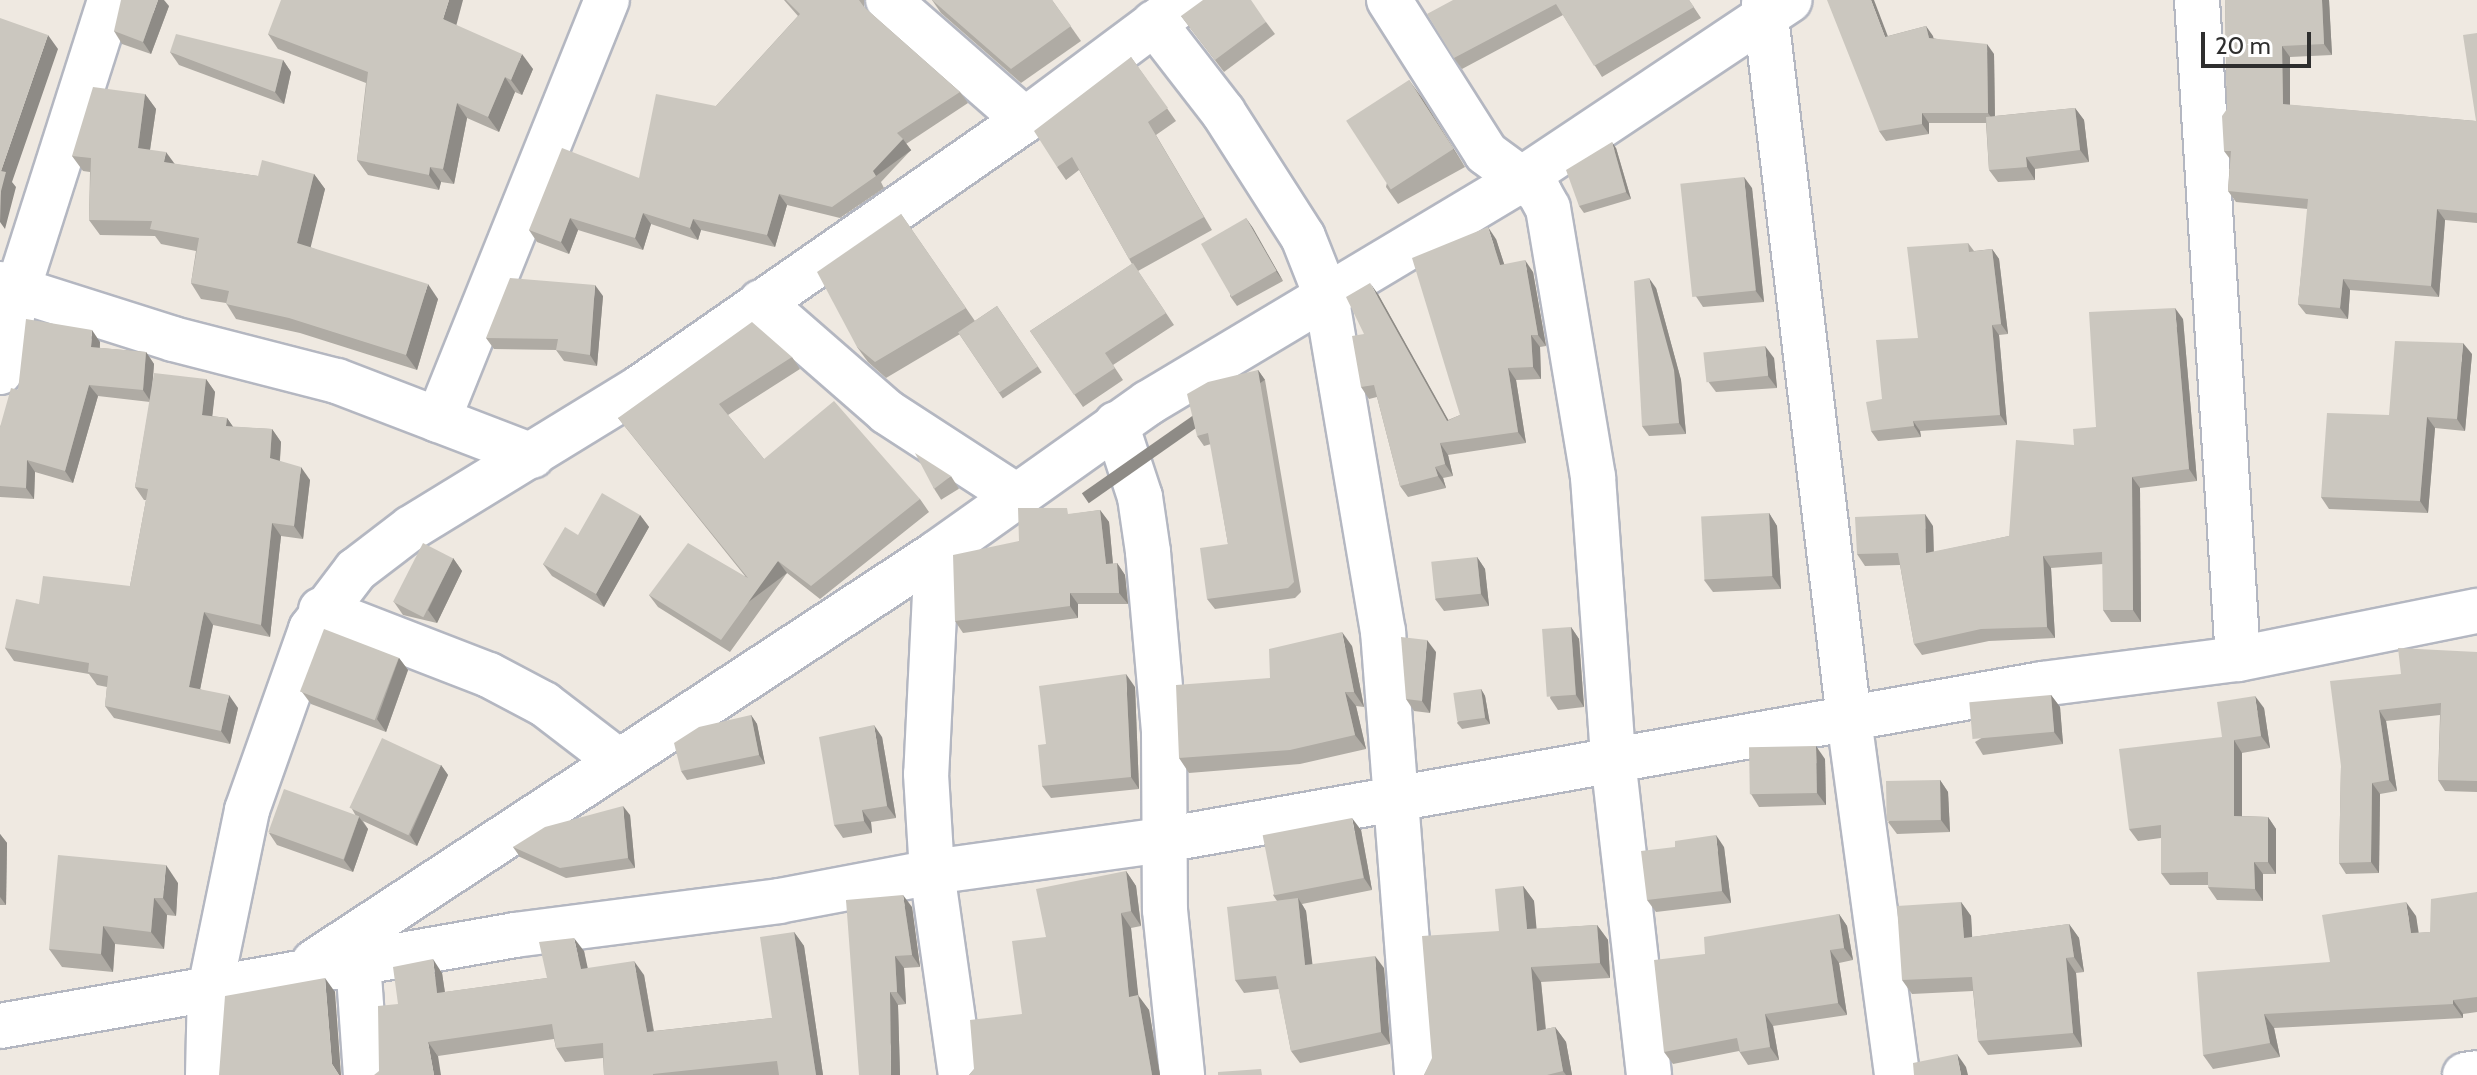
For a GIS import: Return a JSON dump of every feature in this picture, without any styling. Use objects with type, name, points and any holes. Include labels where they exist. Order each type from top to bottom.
[{"type":"street","points":[[0,372],[9,286],[110,0]]},
{"type":"street","points":[[438,420],[574,70],[607,0]]},
{"type":"street","points":[[888,0],[1025,120]]},
{"type":"street","points":[[1389,0],[1486,153],[1539,192],[1548,208],[1593,477],[1613,759],[1649,1075]]},
{"type":"street","points":[[2197,0],[2238,659]]},
{"type":"street","points":[[300,971],[617,760],[937,553],[1116,424],[1520,180],[1773,5],[1849,719],[1897,1075]]},
{"type":"street","points":[[208,1075],[210,989],[247,810],[296,664],[321,610],[356,570],[411,528],[532,456],[761,302],[1025,120],[1170,12],[1223,112],[1303,237],[1326,295],[1383,631],[1392,802],[1417,1075]]},
{"type":"street","points":[[9,286],[173,339],[337,381],[532,456]]},
{"type":"street","points":[[761,302],[887,412],[1018,497]]},
{"type":"street","points":[[1116,424],[1140,497],[1148,552],[1164,731],[1165,910],[1182,1075]]},
{"type":"street","points":[[937,553],[926,774],[932,872],[961,1075]]},
{"type":"street","points":[[321,610],[479,670],[544,704],[617,760]]},
{"type":"street","points":[[0,1026],[358,961],[779,901],[932,872],[1164,840],[1392,802],[1613,759],[2042,684],[2238,659],[2477,611]]},
{"type":"street","points":[[358,961],[366,1075]]},
{"type":"street","points":[[2465,1075],[2477,1073]]},
{"type":"building","points":[[121,0],[158,0],[143,42],[114,31]]},
{"type":"building","points":[[281,0],[449,0],[443,19],[522,54],[511,80],[505,77],[488,117],[457,103],[443,169],[430,167],[429,175],[357,160],[368,72],[268,34]]},
{"type":"building","points":[[786,0],[859,0],[960,92],[897,133],[903,139],[873,171],[876,176],[832,207],[779,194],[767,235],[693,219],[690,228],[643,213],[635,238],[570,218],[561,242],[529,230],[562,148],[639,178],[656,94],[716,106],[800,14]]},
{"type":"building","points":[[932,0],[1052,0],[1071,26],[1011,69]]},
{"type":"building","points":[[1203,0],[1251,0],[1266,22],[1215,60],[1181,16]]},
{"type":"building","points":[[1453,0],[1689,0],[1694,7],[1594,66],[1556,4],[1454,58],[1427,14]]},
{"type":"building","points":[[1827,0],[1871,0],[1885,37],[1926,26],[1929,38],[1987,44],[1988,113],[1922,113],[1922,124],[1879,131]]},
{"type":"building","points":[[2225,0],[2322,0],[2324,44],[2282,46],[2283,104],[2476,121],[2463,35],[2477,33],[2477,213],[2437,209],[2431,286],[2343,279],[2340,308],[2298,304],[2308,199],[2228,191],[2231,151],[2224,151],[2222,116],[2227,109]]},
{"type":"building","points":[[0,18],[48,35],[1,171],[6,172],[0,195]]},
{"type":"building","points":[[176,34],[283,60],[275,92],[170,52]]},
{"type":"building","points":[[1131,57],[1168,108],[1148,122],[1204,217],[1129,259],[1072,157],[1057,167],[1034,131]]},
{"type":"building","points":[[1409,80],[1454,149],[1391,190],[1346,121]]},
{"type":"building","points":[[93,87],[145,94],[138,148],[166,152],[164,162],[258,176],[262,160],[314,174],[297,243],[428,284],[406,355],[289,318],[226,304],[229,291],[191,283],[199,238],[150,229],[152,221],[89,220],[91,158],[72,156]]},
{"type":"building","points":[[2075,108],[2080,150],[2026,157],[2027,167],[1989,170],[1986,117]]},
{"type":"building","points":[[1612,142],[1626,192],[1579,206],[1566,170]]},
{"type":"building","points":[[1744,177],[1756,290],[1692,297],[1680,184]]},
{"type":"building","points":[[901,214],[966,308],[875,362],[857,347],[817,272]]},
{"type":"building","points":[[1246,218],[1276,271],[1231,297],[1201,244]]},
{"type":"building","points":[[1488,227],[1500,265],[1525,260],[1538,335],[1531,335],[1533,367],[1508,368],[1518,432],[1440,443],[1445,464],[1435,467],[1438,476],[1400,486],[1374,385],[1361,387],[1352,336],[1364,334],[1346,297],[1370,283],[1447,421],[1460,415],[1412,258]]},
{"type":"building","points":[[1968,243],[1969,252],[1992,249],[2001,324],[1992,325],[2000,415],[1913,421],[1914,426],[1871,431],[1866,402],[1882,399],[1876,340],[1918,338],[1907,247]]},
{"type":"building","points":[[1133,263],[1166,313],[1105,353],[1115,368],[1074,395],[1030,331]]},
{"type":"building","points":[[510,278],[595,285],[590,355],[556,350],[558,339],[486,338]]},
{"type":"building","points":[[1649,278],[1674,370],[1679,423],[1642,426],[1634,281]]},
{"type":"building","points":[[997,306],[1038,367],[999,393],[958,332]]},
{"type":"building","points":[[2175,308],[2189,469],[2132,477],[2133,610],[2103,610],[2102,552],[2043,556],[2047,627],[1981,629],[1914,644],[1898,553],[1857,554],[1855,517],[1925,514],[1926,553],[2009,536],[2016,440],[2074,445],[2073,429],[2096,427],[2089,312]]},
{"type":"building","points":[[26,319],[92,330],[91,347],[146,352],[143,390],[89,385],[65,471],[27,460],[26,488],[0,486],[0,427],[11,388],[18,390]]},
{"type":"building","points":[[752,322],[792,357],[719,404],[764,459],[834,401],[920,499],[811,586],[778,561],[721,640],[649,595],[688,543],[748,578],[618,418]]},
{"type":"building","points":[[2395,341],[2463,343],[2457,419],[2427,417],[2420,501],[2321,497],[2327,413],[2389,415]]},
{"type":"building","points":[[1765,346],[1768,376],[1706,382],[1703,352]]},
{"type":"building","points":[[1258,370],[1294,582],[1288,588],[1207,599],[1200,548],[1228,544],[1208,433],[1197,436],[1187,394],[1208,382]]},
{"type":"building","points":[[154,373],[206,379],[202,415],[227,418],[226,426],[272,429],[270,458],[301,467],[294,526],[272,523],[261,625],[204,612],[189,687],[229,695],[221,731],[105,706],[108,676],[88,672],[89,663],[5,648],[16,599],[39,604],[43,576],[130,586],[148,489],[135,487]]},
{"type":"building","points":[[915,453],[951,476],[934,489]]},
{"type":"building","points":[[602,493],[640,515],[596,594],[543,564],[565,527],[578,535]]},
{"type":"building","points":[[1018,508],[1067,508],[1068,514],[1100,510],[1106,564],[1117,563],[1119,593],[1070,593],[1070,606],[955,621],[953,555],[1019,541]]},
{"type":"building","points":[[1769,513],[1772,576],[1704,579],[1701,517]]},
{"type":"building","points":[[423,543],[453,558],[423,617],[393,602]]},
{"type":"building","points":[[1477,557],[1481,594],[1435,599],[1431,562]]},
{"type":"building","points":[[1571,627],[1576,695],[1547,697],[1542,629]]},
{"type":"building","points":[[324,629],[399,658],[375,720],[300,692]]},
{"type":"building","points":[[1342,632],[1354,692],[1345,692],[1355,735],[1290,750],[1179,758],[1176,685],[1270,678],[1269,649]]},
{"type":"building","points":[[1401,637],[1427,640],[1422,701],[1406,699]]},
{"type":"building","points":[[2398,648],[2477,652],[2477,781],[2438,780],[2441,703],[2379,710],[2389,780],[2372,783],[2371,862],[2339,863],[2341,766],[2330,681],[2401,674]]},
{"type":"building","points":[[1126,674],[1131,777],[1042,786],[1038,745],[1046,744],[1039,686]]},
{"type":"building","points":[[1481,689],[1485,718],[1457,722],[1453,693]]},
{"type":"building","points":[[2051,695],[2054,732],[1973,739],[1969,702]]},
{"type":"building","points":[[2255,696],[2261,736],[2234,740],[2234,816],[2268,817],[2268,862],[2254,862],[2255,889],[2208,887],[2208,872],[2161,873],[2161,825],[2129,829],[2119,749],[2222,737],[2217,702]]},
{"type":"building","points":[[751,715],[759,755],[681,771],[674,743],[699,727]]},
{"type":"building","points":[[874,725],[887,806],[862,810],[864,821],[834,825],[819,737]]},
{"type":"building","points":[[382,738],[441,765],[408,835],[349,808]]},
{"type":"building","points":[[1816,746],[1817,793],[1750,794],[1749,747]]},
{"type":"building","points":[[1940,780],[1941,820],[1887,821],[1886,781]]},
{"type":"building","points":[[284,789],[359,816],[343,860],[268,832]]},
{"type":"building","points":[[623,806],[628,858],[560,868],[513,847],[545,827]]},
{"type":"building","points":[[1352,818],[1364,878],[1274,895],[1263,835]]},
{"type":"building","points":[[1716,835],[1722,891],[1647,900],[1641,851],[1675,847],[1675,841]]},
{"type":"building","points":[[58,855],[166,865],[163,898],[154,898],[151,932],[103,926],[101,954],[49,949]]},
{"type":"building","points":[[1126,871],[1131,911],[1121,913],[1129,997],[1138,995],[1152,1075],[969,1075],[974,1069],[970,1020],[1022,1014],[1012,941],[1046,937],[1036,889]]},
{"type":"building","points":[[1523,886],[1527,929],[1597,925],[1600,963],[1531,967],[1537,1031],[1555,1027],[1563,1071],[1547,1075],[1424,1075],[1432,1058],[1422,936],[1499,931],[1495,889]]},
{"type":"building","points":[[2477,892],[2477,997],[2453,1000],[2453,1004],[2264,1014],[2270,1043],[2203,1055],[2197,972],[2330,962],[2322,915],[2406,902],[2411,933],[2430,932],[2431,899]]},
{"type":"building","points":[[903,895],[912,955],[895,956],[897,992],[890,992],[891,1075],[859,1075],[846,900]]},
{"type":"building","points":[[1298,898],[1305,965],[1375,956],[1381,1032],[1291,1051],[1276,976],[1235,980],[1227,907]]},
{"type":"building","points":[[1961,902],[1964,938],[2069,924],[2074,957],[2066,958],[2073,1033],[1978,1041],[1972,977],[1902,980],[1897,906]]},
{"type":"building","points":[[1839,914],[1844,948],[1830,950],[1838,1003],[1765,1014],[1770,1047],[1740,1052],[1737,1038],[1664,1052],[1654,960],[1705,954],[1704,937]]},
{"type":"building","points":[[794,932],[816,1075],[779,1075],[777,1061],[653,1075],[604,1075],[603,1043],[556,1048],[552,1024],[428,1042],[434,1075],[374,1075],[379,1071],[378,1006],[398,1004],[393,967],[433,959],[437,993],[547,978],[539,942],[574,938],[581,969],[634,961],[647,1032],[772,1018],[760,937]]},
{"type":"building","points":[[325,978],[332,1064],[339,1075],[219,1075],[225,996]]},
{"type":"building","points":[[1957,1054],[1961,1075],[1914,1075],[1913,1063]]},
{"type":"building","points":[[1261,1069],[1262,1075],[1218,1075],[1218,1072]]}]
